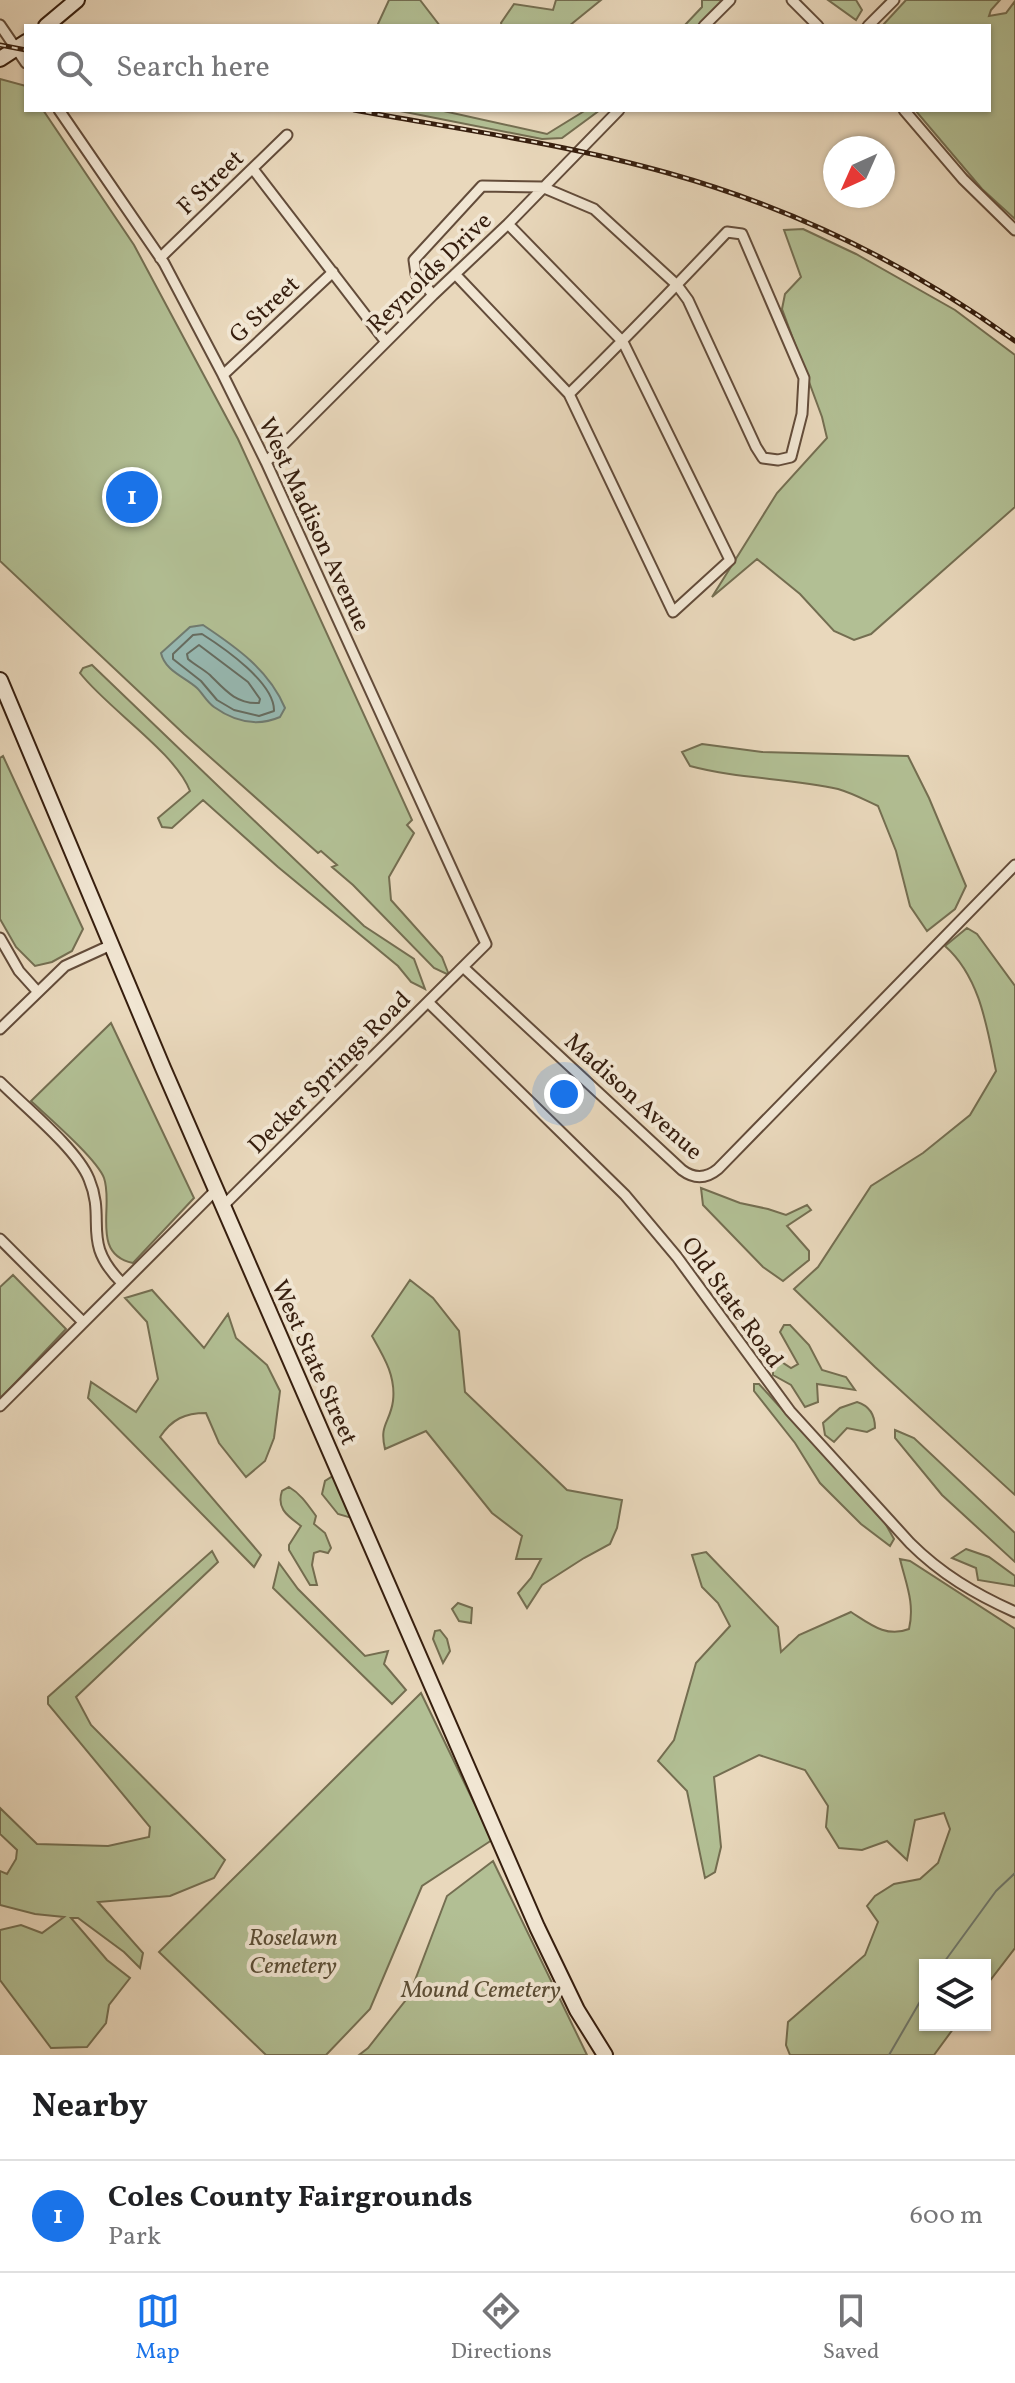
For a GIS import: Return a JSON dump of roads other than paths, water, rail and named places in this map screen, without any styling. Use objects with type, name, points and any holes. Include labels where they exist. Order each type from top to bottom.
[{"type":"street","points":[[48,24],[77,0]]},
{"type":"street","points":[[706,24],[730,0]]},
{"type":"street","points":[[792,0],[816,24]]},
{"type":"street","points":[[870,24],[894,0]]},
{"type":"street","points":[[0,25],[22,46],[0,59]]},
{"type":"street","name":"West Madison Avenue","points":[[60,112],[160,258],[266,462],[486,944],[463,967]]},
{"type":"street","name":"Reynolds Drive","points":[[266,462],[617,112]]},
{"type":"street","points":[[906,112],[963,179],[1015,230]]},
{"type":"street","name":"F Street","points":[[160,258],[287,135]]},
{"type":"street","points":[[253,169],[386,342]]},
{"type":"street","points":[[433,295],[416,274],[414,260],[482,186],[542,187],[594,209],[677,285],[688,300],[756,447],[763,458],[778,460],[791,457],[802,414],[804,378],[742,234],[727,232],[677,285],[623,342],[569,394]]},
{"type":"street","points":[[455,274],[569,394],[673,612],[730,560],[623,342],[508,224]]},
{"type":"street","name":"G Street","points":[[223,375],[333,272]]},
{"type":"street","name":"West State Street","points":[[0,680],[216,1190],[537,1927],[577,2010],[605,2055]]},
{"type":"street","name":"Madison Avenue","points":[[463,967],[682,1170],[692,1176],[705,1177],[718,1169],[1015,865]]},
{"type":"street","points":[[0,938],[19,971],[37,991]]},
{"type":"street","points":[[0,1029],[65,966],[111,945]]},
{"type":"street","name":"Decker Springs Road","points":[[223,1206],[463,967]]},
{"type":"street","name":"Old State Road","points":[[428,1002],[625,1195],[677,1257],[790,1411],[910,1543],[927,1560],[964,1587],[1015,1612]]},
{"type":"street","points":[[0,1082],[73,1155],[84,1170],[93,1192],[94,1230],[100,1253],[105,1264],[122,1283]]},
{"type":"street","points":[[0,1406],[216,1190]]},
{"type":"street","points":[[0,1239],[83,1322]]},
{"type":"water","points":[[203,625],[261,671],[285,708],[280,717],[255,722],[230,716],[212,705],[197,688],[167,665],[161,653],[190,627]]},
{"type":"waterway","points":[[946,1959],[996,1891],[1015,1873]]},
{"type":"waterway","points":[[889,2055],[919,2003]]},
{"type":"railway","points":[[0,45],[24,50]]},
{"type":"railway","points":[[365,112],[591,154],[668,173],[760,203],[805,221],[892,264],[975,313],[1015,341]]},
{"type":"place","name":"Coles County Fairgrounds","points":[[132,497]]},
{"type":"park label","name":"Roselawn Cemetery","points":[[293,1951]]},
{"type":"park label","name":"Mound Cemetery","points":[[481,1989]]}]
